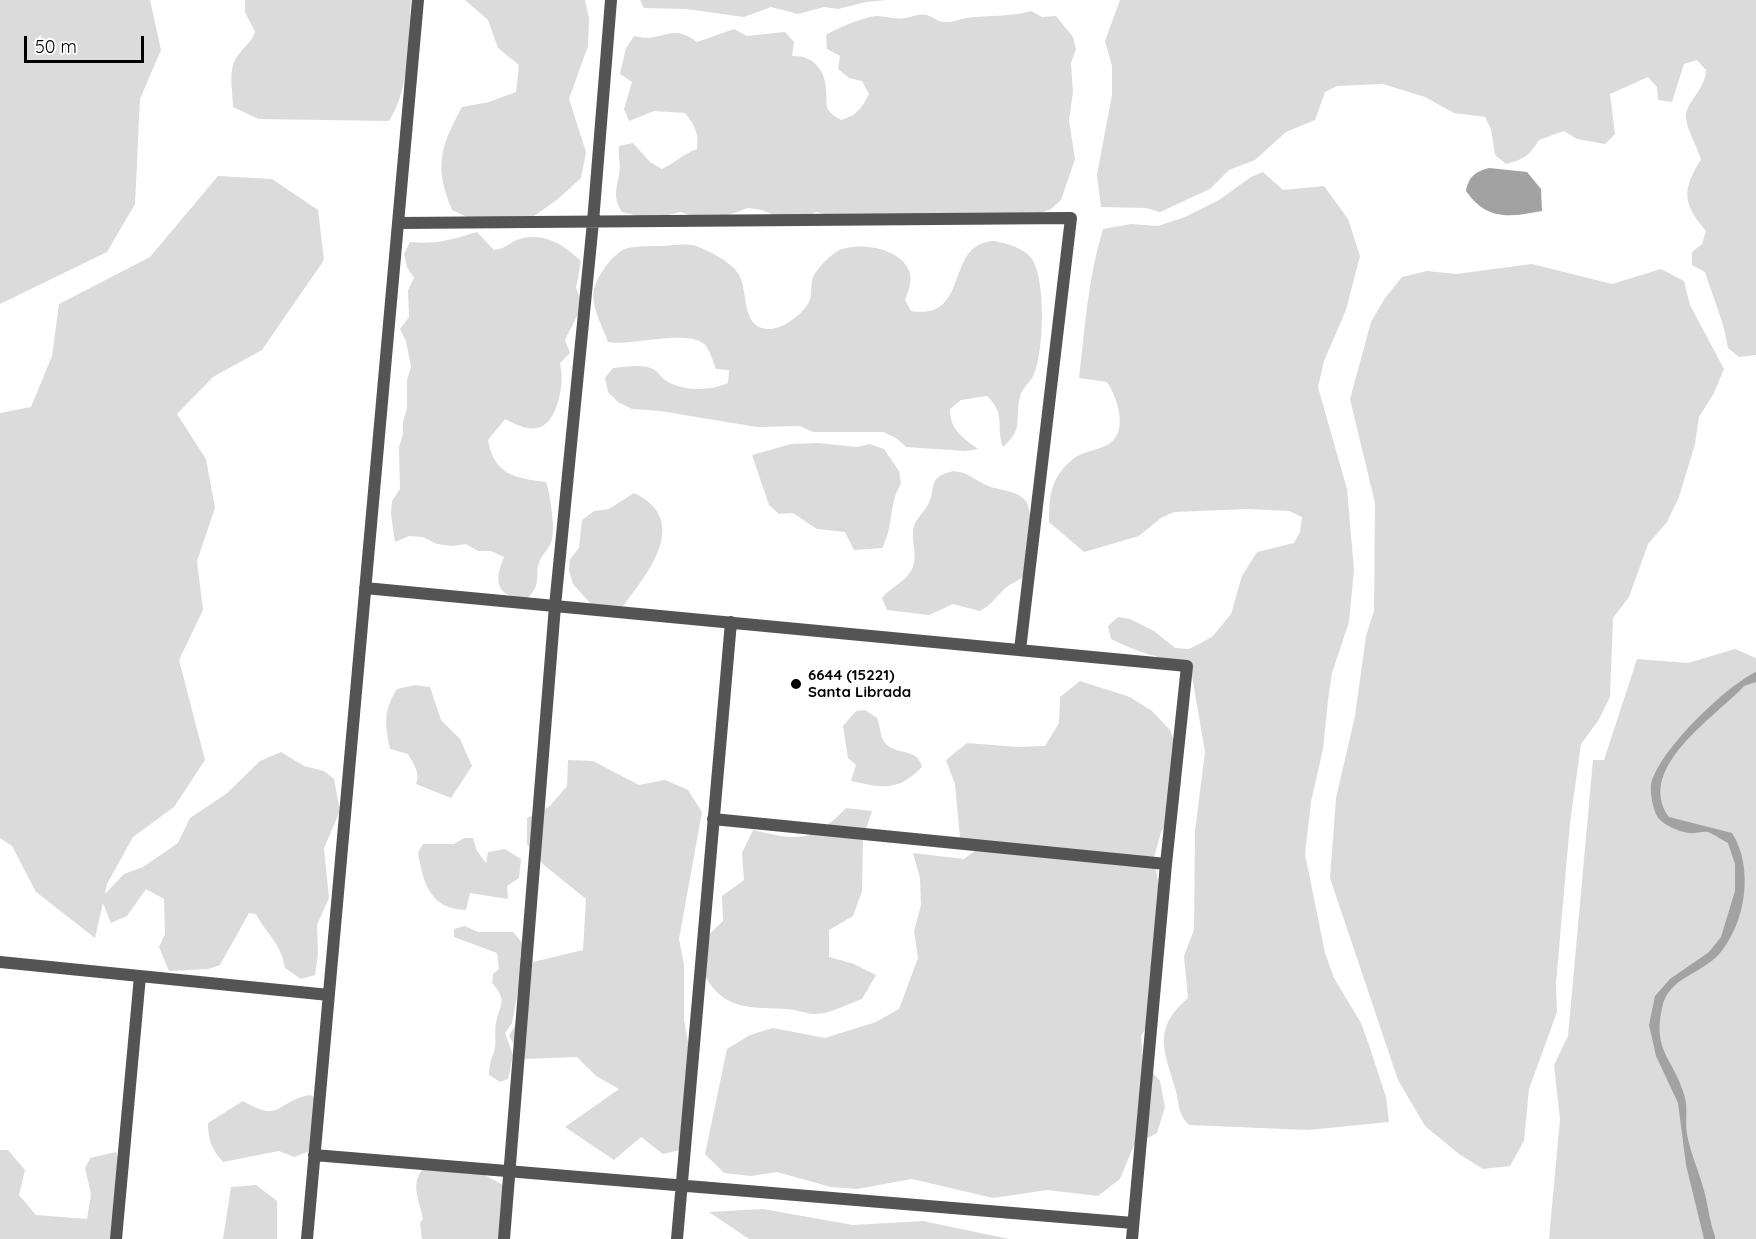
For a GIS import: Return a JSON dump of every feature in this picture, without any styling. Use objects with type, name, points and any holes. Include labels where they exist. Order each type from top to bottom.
[{"type":"street","points":[[307,1239],[418,0]]},
{"type":"street","points":[[504,1239],[555,606],[593,222],[611,0]]},
{"type":"street","points":[[398,223],[1071,218],[1020,650]]},
{"type":"street","points":[[365,588],[1187,666],[1166,864],[1132,1239]]},
{"type":"street","points":[[677,1239],[730,622]]},
{"type":"street","points":[[714,819],[1166,864]]},
{"type":"street","points":[[0,962],[329,995]]},
{"type":"street","points":[[116,1239],[140,976]]},
{"type":"street","points":[[314,1155],[1133,1223]]},
{"type":"shaded area","points":[[0,0],[150,0],[161,50],[140,99],[135,204],[107,252],[0,304]]},
{"type":"shaded area","points":[[245,0],[411,0],[405,78],[389,121],[259,119],[233,107],[234,63],[255,32],[245,12]]},
{"type":"shaded area","points":[[465,0],[585,0],[589,18],[588,46],[569,99],[586,152],[581,178],[558,199],[534,216],[478,222],[452,210],[446,195],[441,169],[444,146],[462,107],[489,102],[516,92],[519,65],[498,48],[488,20]]},
{"type":"shaded area","points":[[640,0],[887,0],[866,2],[838,9],[824,7],[798,14],[771,7],[744,17],[686,9],[644,8]]},
{"type":"shaded area","points":[[1120,0],[1756,0],[1756,355],[1739,357],[1728,348],[1705,272],[1692,265],[1692,252],[1702,244],[1706,231],[1692,212],[1687,195],[1691,179],[1701,159],[1686,118],[1689,106],[1705,78],[1706,70],[1697,60],[1684,64],[1672,102],[1658,100],[1657,87],[1648,77],[1610,94],[1615,134],[1605,144],[1577,139],[1564,131],[1539,140],[1526,156],[1506,164],[1495,155],[1491,129],[1485,117],[1454,113],[1425,97],[1383,84],[1337,86],[1325,92],[1315,120],[1286,132],[1255,160],[1229,170],[1210,189],[1160,212],[1146,208],[1101,207],[1097,175],[1112,95],[1112,66],[1105,41]]},
{"type":"shaded area","points":[[1031,11],[1042,17],[1056,16],[1073,37],[1076,49],[1071,63],[1073,92],[1069,120],[1075,159],[1061,200],[1051,209],[1038,214],[840,218],[816,212],[804,219],[788,221],[762,210],[748,208],[708,222],[681,212],[650,219],[622,212],[619,207],[616,194],[620,172],[619,146],[633,143],[650,162],[662,169],[697,149],[696,130],[685,113],[654,111],[629,121],[624,109],[632,82],[620,74],[626,48],[634,36],[644,38],[680,33],[697,42],[734,29],[747,36],[785,32],[794,42],[792,56],[811,60],[820,69],[825,82],[828,110],[841,120],[858,111],[869,94],[862,81],[849,78],[838,69],[840,56],[827,49],[826,35],[830,32],[858,20],[877,16],[902,18],[924,15],[947,22]]},
{"type":"shaded area","points":[[1489,168],[1527,172],[1541,189],[1542,211],[1509,215],[1482,208],[1466,191],[1473,175]]},
{"type":"shaded area","points":[[1263,172],[1283,190],[1324,186],[1348,219],[1360,256],[1346,310],[1324,361],[1318,387],[1347,489],[1354,570],[1349,622],[1332,673],[1323,749],[1311,802],[1305,854],[1325,953],[1334,978],[1361,1023],[1386,1097],[1389,1122],[1308,1130],[1189,1125],[1181,1113],[1164,1042],[1169,1020],[1188,998],[1184,956],[1194,930],[1195,831],[1205,752],[1190,664],[1169,660],[1120,644],[1111,639],[1108,626],[1118,617],[1130,619],[1154,631],[1175,648],[1189,649],[1201,643],[1213,636],[1231,614],[1242,576],[1257,552],[1294,543],[1300,532],[1302,517],[1289,511],[1247,509],[1174,512],[1161,518],[1139,536],[1084,552],[1049,522],[1051,495],[1060,473],[1077,456],[1107,445],[1114,439],[1120,424],[1117,405],[1107,382],[1079,378],[1090,284],[1103,229],[1131,224],[1158,226],[1185,217],[1219,200],[1251,177]]},
{"type":"shaded area","points":[[218,176],[272,179],[318,210],[324,260],[262,350],[213,377],[177,414],[206,459],[215,508],[197,561],[203,610],[179,660],[205,760],[174,807],[133,837],[107,884],[105,894],[124,874],[143,867],[178,843],[190,818],[226,794],[260,761],[281,752],[304,766],[324,771],[334,779],[340,811],[324,848],[329,898],[317,925],[318,954],[315,975],[301,979],[285,968],[280,952],[256,914],[249,913],[220,965],[208,969],[169,971],[159,947],[165,934],[164,899],[146,889],[127,916],[111,923],[103,903],[95,938],[36,892],[12,846],[0,838],[0,413],[31,407],[52,356],[59,304],[150,257]]},
{"type":"shaded area","points":[[477,232],[494,250],[517,240],[538,237],[554,241],[581,261],[576,288],[581,299],[579,312],[565,340],[570,353],[560,363],[561,389],[553,415],[548,422],[536,428],[522,427],[505,419],[488,440],[495,461],[501,468],[525,479],[546,482],[548,487],[553,534],[550,545],[538,566],[535,588],[527,599],[509,595],[500,587],[499,574],[504,557],[491,551],[478,551],[466,544],[452,546],[437,544],[423,537],[409,536],[395,542],[391,514],[392,501],[400,489],[399,447],[407,409],[407,380],[411,367],[406,341],[400,329],[409,317],[408,290],[414,278],[407,267],[404,254],[410,242],[436,242]]},
{"type":"shaded area","points":[[995,241],[1020,249],[1032,259],[1040,283],[1042,316],[1040,349],[1033,377],[1021,394],[1018,405],[1018,424],[1014,434],[1003,447],[999,415],[987,396],[961,400],[950,409],[955,428],[962,437],[978,449],[965,451],[906,447],[896,438],[883,432],[813,432],[800,426],[757,427],[660,411],[632,409],[618,402],[608,392],[605,378],[613,368],[628,366],[655,370],[665,380],[679,387],[705,389],[728,383],[729,370],[716,369],[706,346],[696,340],[672,338],[608,342],[595,309],[593,295],[599,277],[622,250],[641,246],[689,245],[719,257],[738,273],[746,306],[753,322],[758,327],[773,329],[790,321],[808,304],[815,273],[830,257],[842,249],[871,247],[899,258],[910,273],[910,283],[905,300],[911,311],[930,311],[943,304],[951,294],[969,254],[979,245]]},
{"type":"shaded area","points":[[1532,264],[1612,284],[1661,269],[1684,281],[1690,305],[1724,369],[1714,393],[1699,417],[1695,444],[1679,497],[1667,522],[1648,544],[1629,597],[1613,618],[1610,697],[1598,721],[1581,744],[1570,823],[1556,983],[1557,1012],[1529,1089],[1524,1141],[1510,1166],[1483,1169],[1459,1154],[1425,1126],[1398,1080],[1330,878],[1336,798],[1355,716],[1366,636],[1374,611],[1375,503],[1350,399],[1371,322],[1385,298],[1402,277],[1427,271],[1456,274]]},
{"type":"shaded area","points":[[817,443],[857,447],[870,444],[884,449],[899,471],[901,484],[894,499],[888,532],[882,548],[854,550],[845,532],[817,529],[793,513],[779,514],[769,505],[752,455],[791,444]]},
{"type":"shaded area","points":[[953,471],[967,474],[981,483],[1011,492],[1025,500],[1030,513],[1032,535],[1032,557],[1028,571],[980,611],[953,604],[929,615],[887,610],[882,598],[909,574],[914,564],[914,528],[930,501],[933,485],[938,477]]},
{"type":"shaded area","points":[[634,493],[651,504],[660,517],[662,532],[660,547],[644,578],[623,606],[591,604],[573,584],[569,571],[570,559],[579,548],[582,520],[594,511],[609,509]]},
{"type":"shaded area","points":[[1735,649],[1756,658],[1756,1239],[1549,1239],[1560,1119],[1554,1065],[1568,1036],[1593,760],[1604,760],[1637,659],[1688,663]]},
{"type":"shaded area","points":[[1756,672],[1756,682],[1744,686],[1683,744],[1670,762],[1662,780],[1661,799],[1669,817],[1732,833],[1739,847],[1745,878],[1741,910],[1729,940],[1720,953],[1704,967],[1671,989],[1665,998],[1660,1023],[1662,1046],[1685,1098],[1688,1141],[1705,1193],[1715,1236],[1715,1239],[1704,1239],[1686,1165],[1678,1103],[1656,1056],[1649,1025],[1655,996],[1670,979],[1709,952],[1721,937],[1735,891],[1735,864],[1728,843],[1708,832],[1681,831],[1659,819],[1653,805],[1651,785],[1656,771],[1679,738],[1728,690]]},
{"type":"shaded area","points":[[1080,681],[1130,697],[1152,711],[1170,730],[1179,756],[1181,783],[1175,809],[1161,832],[1154,858],[1163,909],[1155,1014],[1141,1036],[1143,1062],[1160,1081],[1165,1107],[1157,1133],[1134,1145],[1120,1179],[1098,1196],[1047,1190],[993,1198],[912,1179],[857,1189],[831,1187],[777,1172],[751,1176],[724,1173],[705,1154],[727,1049],[750,1035],[773,1028],[825,1038],[876,1022],[899,1009],[918,958],[914,931],[921,905],[920,878],[913,853],[964,859],[985,843],[960,838],[955,784],[946,760],[967,743],[1018,747],[1045,746],[1059,723],[1060,697]]},
{"type":"shaded area","points":[[415,685],[430,687],[441,720],[460,739],[472,766],[451,798],[416,784],[417,772],[408,754],[390,749],[386,725],[389,704],[397,689]]},
{"type":"shaded area","points":[[865,710],[877,718],[881,736],[887,745],[912,754],[920,761],[922,767],[905,781],[881,786],[851,781],[856,765],[848,758],[843,726],[856,711]]},
{"type":"shaded area","points":[[568,760],[593,761],[639,785],[665,780],[688,790],[702,812],[679,939],[684,965],[684,1020],[693,1071],[680,1150],[663,1154],[641,1137],[614,1160],[565,1127],[619,1089],[596,1076],[577,1057],[523,1059],[509,1036],[522,1013],[533,962],[583,950],[586,899],[544,865],[527,844],[527,818],[550,806],[567,786]]},
{"type":"shaded area","points":[[846,808],[872,811],[863,838],[862,891],[853,916],[829,930],[829,957],[854,964],[876,975],[862,999],[819,1014],[733,1003],[715,990],[698,964],[704,939],[723,921],[722,896],[744,880],[742,853],[753,830],[783,836],[804,836],[824,828]]},
{"type":"shaded area","points":[[464,838],[473,838],[477,851],[486,863],[488,852],[505,849],[521,859],[519,878],[507,886],[508,899],[470,893],[466,910],[444,905],[430,892],[418,852],[423,844],[454,844]]},
{"type":"shaded area","points":[[465,926],[478,932],[513,932],[525,946],[520,956],[523,964],[512,1023],[505,1033],[513,1055],[508,1079],[500,1082],[489,1075],[495,1049],[496,1023],[502,1002],[500,994],[492,983],[493,974],[499,969],[497,953],[454,937],[454,929]]},
{"type":"shaded area","points":[[310,1095],[316,1098],[321,1117],[322,1129],[318,1148],[294,1157],[279,1151],[223,1162],[213,1149],[208,1123],[243,1101],[256,1108],[272,1111]]},
{"type":"shaded area","points":[[0,1150],[8,1150],[25,1170],[19,1195],[36,1215],[87,1219],[91,1194],[85,1168],[90,1158],[116,1152],[124,1177],[113,1239],[0,1239]]},
{"type":"shaded area","points":[[422,1170],[479,1172],[507,1187],[505,1239],[422,1239],[420,1223],[423,1219],[416,1188],[418,1176]]},
{"type":"shaded area","points":[[256,1185],[277,1201],[277,1239],[223,1239],[231,1187]]},
{"type":"shaded area","points":[[763,1209],[853,1225],[923,1221],[1009,1239],[749,1239],[709,1212]]},
{"type":"place","name":"6644 (15221) Santa Librada","points":[[796,684]]}]
